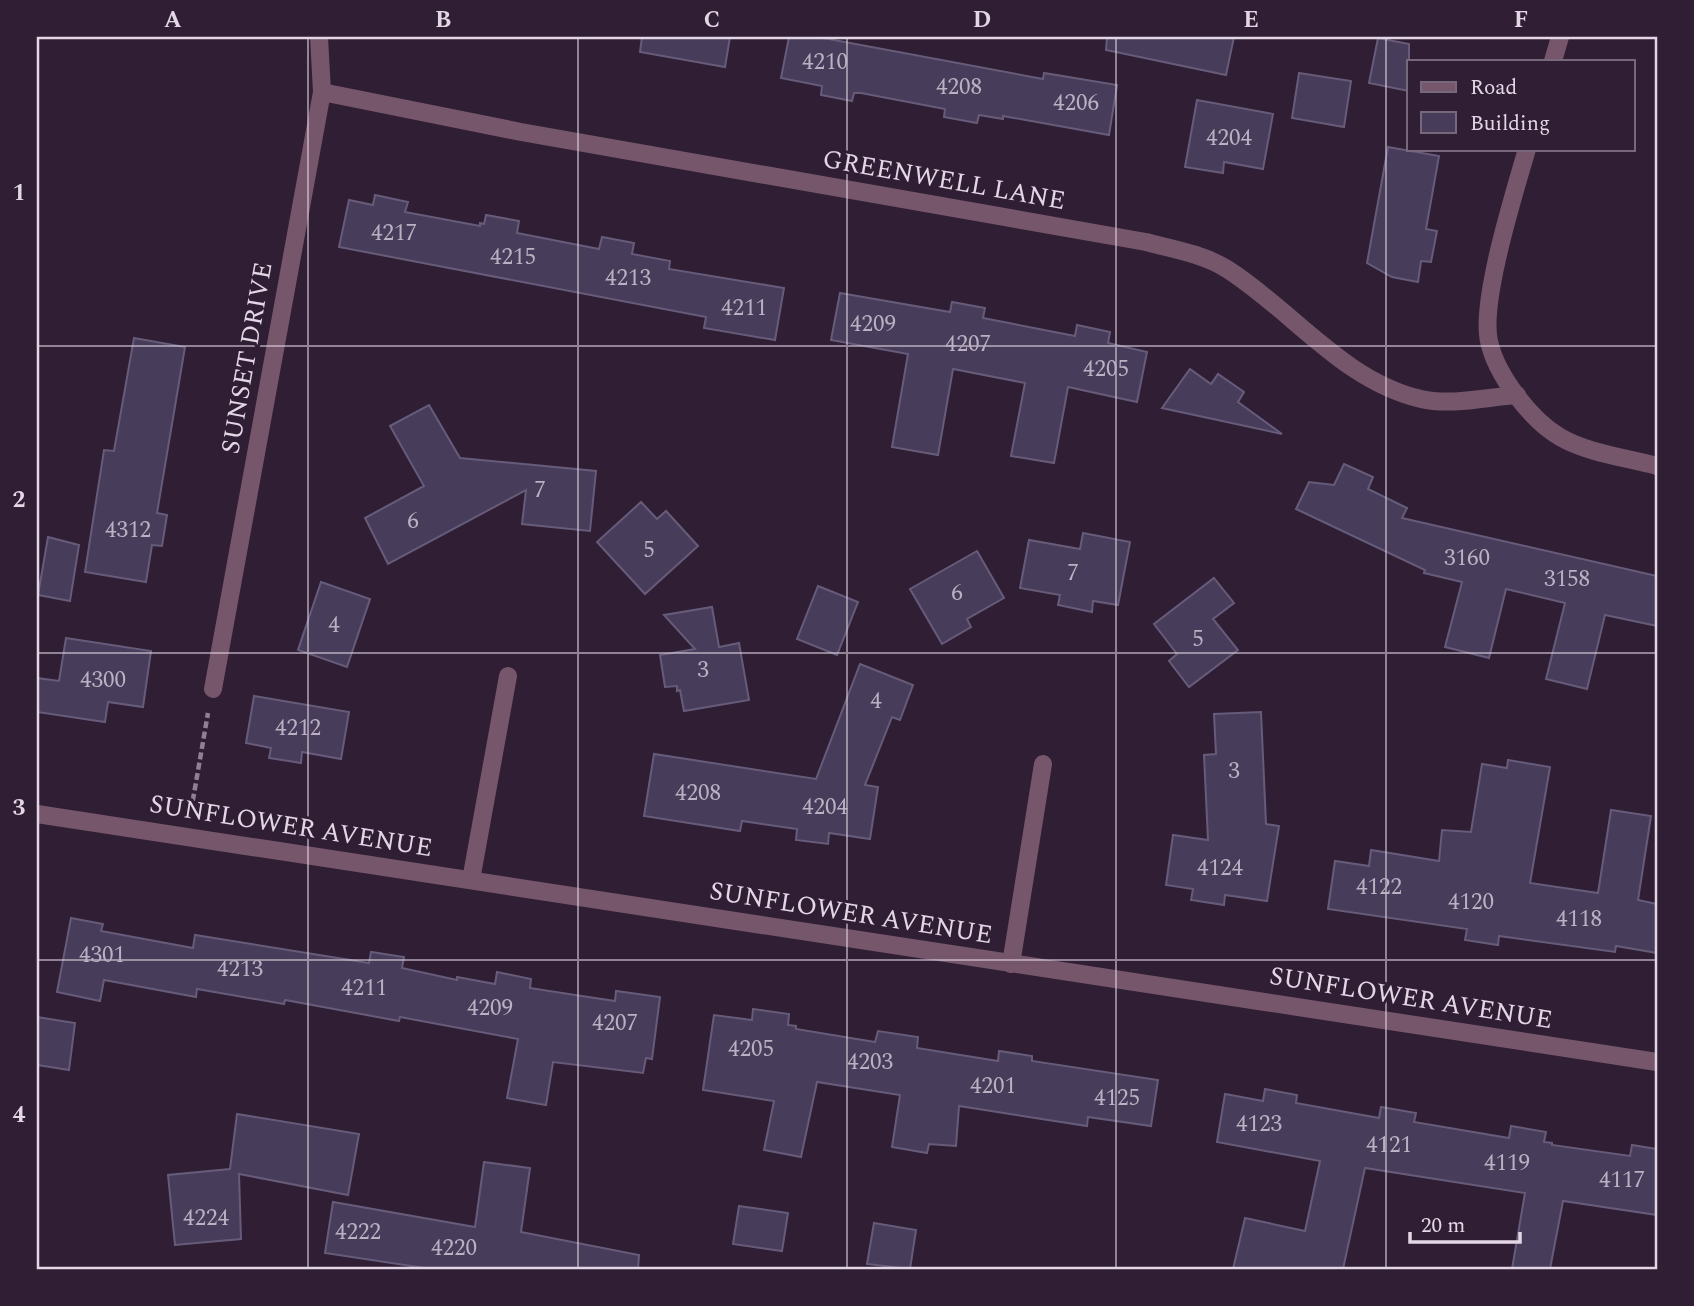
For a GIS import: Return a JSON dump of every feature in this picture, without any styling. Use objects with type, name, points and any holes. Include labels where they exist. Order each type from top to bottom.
[{"type":"street","name":"SUNSET DRIVE","points":[[213,689],[322,92],[319,37]]},
{"type":"street","points":[[1553,60],[1560,37]]},
{"type":"street","name":"GREENWELL LANE","points":[[322,92],[522,132],[1119,237],[1177,250],[1224,268],[1269,298],[1336,356],[1374,381],[1420,399],[1438,401],[1517,395]]},
{"type":"street","points":[[1527,150],[1503,238],[1488,320],[1489,340],[1503,378],[1529,411],[1560,437],[1597,451],[1657,466]]},
{"type":"street","points":[[471,880],[508,676]]},
{"type":"street","points":[[1011,964],[1043,764]]},
{"type":"street","name":"SUNFLOWER AVENUE","points":[[37,814],[1657,1062]]},
{"type":"path","points":[[186,836],[213,689]]},
{"type":"building","points":[[642,37],[730,37],[725,67],[640,52]]},
{"type":"building","points":[[789,37],[818,37],[1043,79],[1044,73],[1117,85],[1109,135],[1003,116],[1003,119],[979,115],[977,123],[944,117],[945,109],[861,93],[854,93],[852,101],[821,95],[822,86],[781,78]]},
{"type":"building","points":[[1107,37],[1234,37],[1226,75],[1106,50]]},
{"type":"building","points":[[1378,38],[1409,44],[1407,91],[1369,83]]},
{"type":"building","points":[[1299,73],[1351,81],[1344,127],[1292,118]]},
{"type":"building","points":[[1197,100],[1273,114],[1263,169],[1224,162],[1223,173],[1185,167]]},
{"type":"building","points":[[1388,147],[1439,156],[1426,229],[1437,231],[1431,262],[1421,261],[1418,282],[1392,277],[1367,263]]},
{"type":"building","points":[[375,195],[408,202],[405,212],[480,226],[480,223],[484,224],[486,215],[519,221],[517,233],[599,249],[602,237],[634,243],[632,254],[670,261],[669,269],[784,288],[775,340],[704,328],[706,317],[339,247],[349,200],[373,205]]},
{"type":"building","points":[[840,293],[950,312],[952,302],[985,308],[983,318],[1075,336],[1077,325],[1110,332],[1108,343],[1147,352],[1137,402],[1068,387],[1054,463],[1011,456],[1025,383],[953,369],[938,455],[892,447],[908,354],[831,340]]},
{"type":"building","points":[[134,338],[185,347],[157,513],[167,515],[162,546],[152,545],[146,582],[85,572],[104,450],[114,451]]},
{"type":"building","points":[[1190,369],[1211,384],[1218,374],[1244,392],[1238,402],[1282,434],[1162,408]]},
{"type":"building","points":[[429,405],[460,458],[596,471],[590,531],[522,524],[526,490],[388,564],[365,518],[424,486],[390,426]]},
{"type":"building","points":[[1344,464],[1373,477],[1368,489],[1407,508],[1402,518],[1657,576],[1657,626],[1605,615],[1587,689],[1546,679],[1565,603],[1506,589],[1489,658],[1445,647],[1462,582],[1424,573],[1425,570],[1296,509],[1309,482],[1334,485]]},
{"type":"building","points":[[641,502],[657,519],[666,511],[698,546],[645,594],[597,542]]},
{"type":"building","points":[[1083,533],[1130,542],[1118,605],[1093,601],[1092,612],[1058,605],[1060,595],[1020,588],[1029,540],[1080,549]]},
{"type":"building","points":[[48,537],[79,545],[70,601],[38,595]]},
{"type":"building","points":[[977,551],[1004,598],[967,619],[971,627],[942,644],[910,589]]},
{"type":"building","points":[[1214,578],[1234,603],[1213,619],[1238,650],[1189,687],[1169,661],[1177,654],[1154,624]]},
{"type":"building","points":[[321,582],[370,599],[347,667],[298,650]]},
{"type":"building","points":[[818,586],[858,602],[837,655],[797,639]]},
{"type":"building","points":[[712,607],[719,647],[739,643],[749,700],[684,711],[677,686],[665,687],[660,655],[695,649],[664,615]]},
{"type":"building","points":[[66,638],[151,651],[143,707],[108,702],[105,722],[37,712],[37,678],[59,681]]},
{"type":"building","points":[[860,664],[913,685],[900,720],[892,717],[865,785],[878,787],[870,839],[829,833],[828,844],[796,840],[797,829],[742,821],[740,831],[644,816],[654,754],[816,779]]},
{"type":"building","points":[[254,696],[349,712],[341,759],[302,752],[301,763],[269,758],[271,748],[246,743]]},
{"type":"building","points":[[1261,712],[1266,824],[1279,826],[1267,901],[1225,895],[1224,905],[1191,900],[1193,889],[1166,885],[1173,835],[1208,840],[1204,755],[1216,754],[1214,714]]},
{"type":"building","points":[[1508,760],[1550,767],[1530,883],[1598,893],[1611,810],[1651,816],[1638,900],[1657,904],[1657,953],[1616,946],[1615,952],[1499,936],[1498,945],[1465,940],[1467,929],[1328,909],[1335,861],[1369,866],[1371,850],[1439,861],[1442,830],[1471,832],[1482,764],[1507,768]]},
{"type":"building","points":[[71,918],[103,924],[101,931],[193,948],[195,935],[369,963],[371,952],[404,957],[402,968],[457,980],[457,977],[495,984],[497,972],[531,979],[530,988],[562,993],[615,1001],[616,991],[660,997],[652,1059],[646,1058],[643,1073],[553,1062],[546,1105],[507,1098],[518,1039],[400,1017],[399,1021],[285,1000],[284,1004],[197,989],[196,997],[104,980],[100,1001],[57,992]]},
{"type":"building","points":[[753,1009],[789,1014],[788,1025],[796,1026],[796,1029],[875,1042],[878,1031],[918,1037],[917,1048],[998,1061],[999,1051],[1032,1056],[1032,1061],[1158,1080],[1151,1126],[1088,1117],[1087,1126],[959,1106],[956,1146],[929,1144],[927,1153],[892,1147],[900,1095],[817,1082],[801,1157],[764,1150],[774,1101],[703,1090],[714,1015],[752,1020]]},
{"type":"building","points":[[37,1017],[75,1023],[69,1070],[37,1065]]},
{"type":"building","points":[[1265,1089],[1297,1095],[1296,1103],[1379,1118],[1381,1107],[1416,1113],[1414,1122],[1509,1138],[1511,1126],[1546,1132],[1544,1142],[1552,1145],[1630,1156],[1632,1145],[1657,1149],[1657,1215],[1563,1201],[1550,1269],[1512,1269],[1525,1193],[1365,1168],[1343,1269],[1233,1269],[1245,1218],[1305,1231],[1320,1161],[1217,1142],[1225,1094],[1263,1101]]},
{"type":"building","points":[[237,1114],[359,1134],[348,1195],[239,1174],[241,1239],[175,1245],[168,1175],[230,1169]]},
{"type":"building","points":[[484,1162],[530,1168],[521,1232],[639,1255],[638,1269],[431,1269],[325,1253],[333,1202],[475,1227]]},
{"type":"building","points":[[739,1206],[788,1213],[782,1251],[733,1244]]},
{"type":"building","points":[[874,1223],[916,1230],[910,1269],[867,1264]]}]
